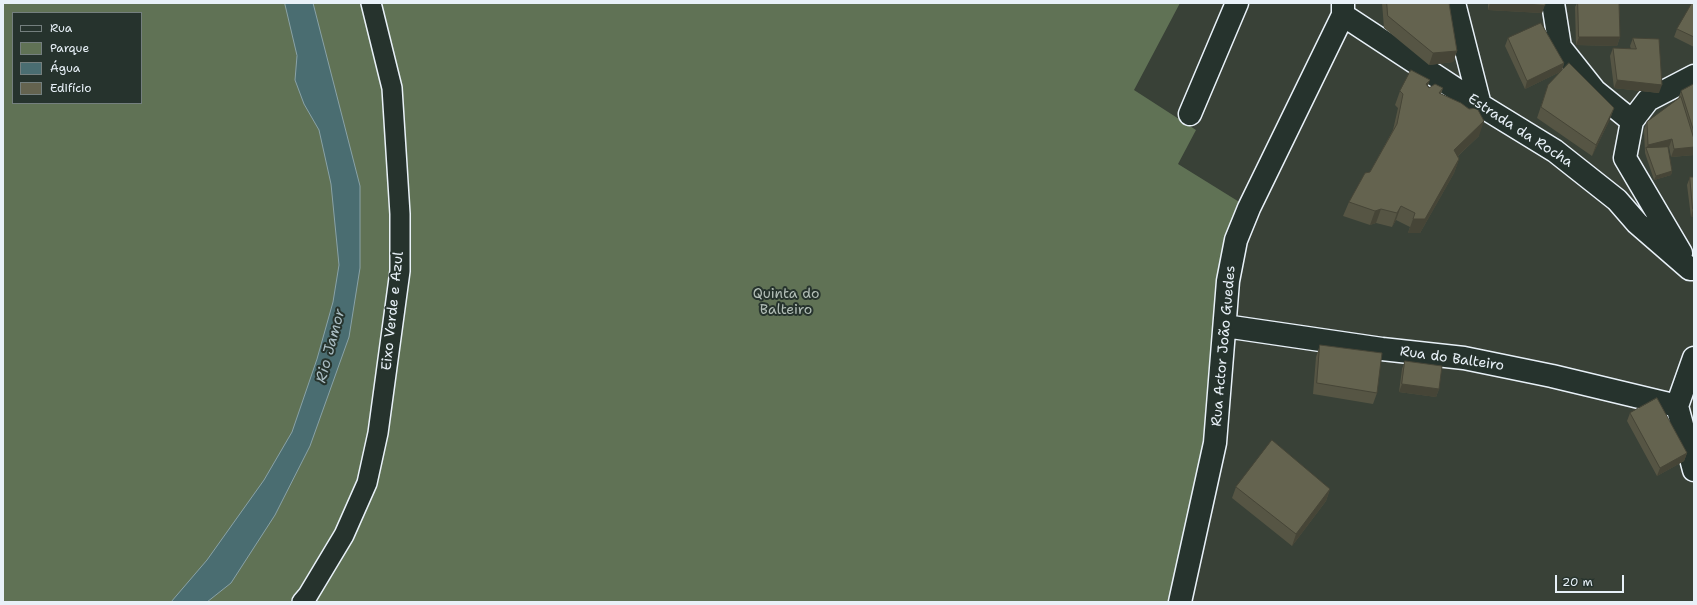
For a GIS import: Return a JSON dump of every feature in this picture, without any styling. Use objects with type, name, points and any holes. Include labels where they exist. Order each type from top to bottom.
[{"type":"street","name":"Eixo Verde e Azul","points":[[302,602],[308,596],[344,535],[367,483],[378,434],[400,271],[400,214],[392,88],[371,3]]},
{"type":"street","points":[[1190,114],[1237,3]]},
{"type":"street","points":[[1454,3],[1480,105]]},
{"type":"street","points":[[1553,3],[1560,47],[1595,91],[1632,121]]},
{"type":"street","name":"Estrada da Rocha","points":[[1343,9],[1480,105],[1555,151],[1617,200],[1637,223],[1693,274]]},
{"type":"street","name":"Rua Actor João Guedes","points":[[1180,602],[1215,443],[1228,281],[1236,240],[1249,208],[1343,9]]},
{"type":"street","points":[[1693,274],[1625,158],[1632,121],[1648,100],[1694,76]]},
{"type":"street","name":"Rua do Balteiro","points":[[1225,326],[1382,349],[1464,358],[1552,376],[1677,406]]},
{"type":"street","points":[[1694,358],[1677,406],[1694,470]]},
{"type":"green space","name":"Quinta do Balteiro","points":[[3,3],[1180,3],[1134,90],[1196,130],[1178,164],[1249,208],[1220,390],[1180,602],[3,602]]},
{"type":"water","name":"Rio Jamor","points":[[285,3],[313,3],[360,186],[360,268],[349,337],[310,446],[275,515],[231,583],[207,602],[171,602],[207,560],[264,480],[292,432],[317,359],[333,302],[339,265],[331,184],[319,130],[304,104],[295,80],[297,56]]},
{"type":"building","points":[[1387,3],[1449,3],[1457,51],[1433,53],[1388,16]]},
{"type":"building","points":[[1509,3],[1545,3],[1545,5]]},
{"type":"building","points":[[1578,3],[1619,3],[1620,37],[1579,37]]},
{"type":"building","points":[[1692,3],[1694,3],[1694,37],[1677,29]]},
{"type":"building","points":[[1541,23],[1564,63],[1527,81],[1508,38]]},
{"type":"building","points":[[1633,38],[1659,39],[1662,85],[1617,80],[1613,48],[1636,49]]},
{"type":"building","points":[[1569,63],[1614,108],[1596,145],[1541,107],[1548,85]]},
{"type":"building","points":[[1411,70],[1430,80],[1426,84],[1429,88],[1435,84],[1443,88],[1439,93],[1461,103],[1469,109],[1477,108],[1484,121],[1454,150],[1459,159],[1425,219],[1413,219],[1415,213],[1401,206],[1397,213],[1381,209],[1375,211],[1349,202],[1365,173],[1370,172],[1397,124],[1403,94],[1400,91]]},
{"type":"building","points":[[1694,84],[1694,132],[1681,91]]},
{"type":"building","points":[[1681,97],[1694,139],[1694,147],[1674,149],[1672,139],[1648,145],[1647,122]]},
{"type":"building","points":[[1668,147],[1672,171],[1656,176],[1646,148]]},
{"type":"building","points":[[1690,177],[1694,177],[1694,209],[1693,209]]},
{"type":"building","points":[[1320,345],[1382,353],[1377,393],[1317,383]]},
{"type":"building","points":[[1405,361],[1442,366],[1439,389],[1402,384]]},
{"type":"building","points":[[1657,398],[1687,453],[1660,468],[1630,413]]},
{"type":"building","points":[[1272,440],[1330,489],[1296,534],[1236,487]]}]
